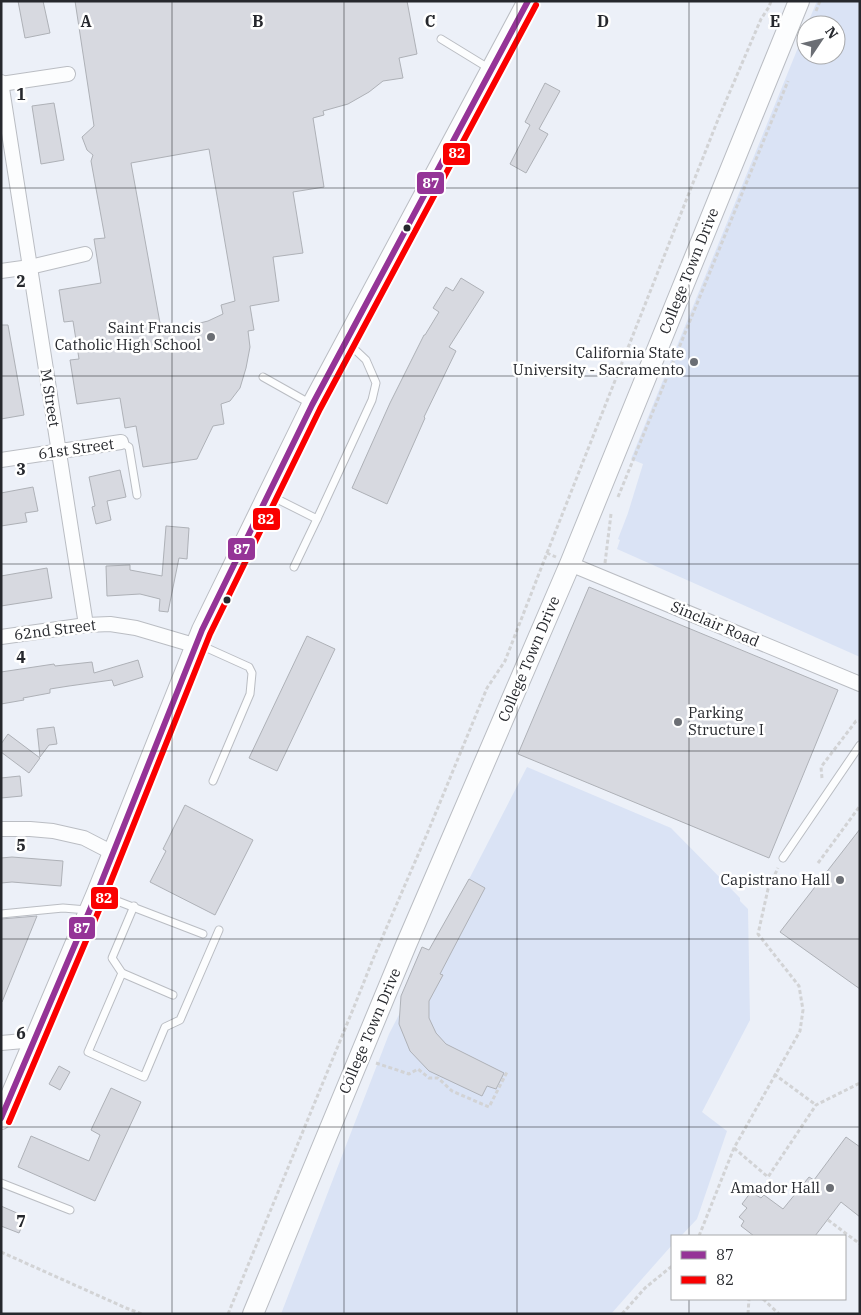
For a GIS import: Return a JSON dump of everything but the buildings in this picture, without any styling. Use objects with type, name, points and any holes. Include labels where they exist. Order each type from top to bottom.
[{"type":"street","points":[[1,1119],[93,902],[202,630],[312,405],[528,1]]},
{"type":"street","name":"College Town Drive","points":[[253,1314],[406,944],[570,564],[799,1]]},
{"type":"street","points":[[1,84],[68,74]]},
{"type":"street","name":"M Street","points":[[1,84],[86,625]]},
{"type":"street","points":[[1,271],[30,267],[85,254]]},
{"type":"street","name":"61st Street","points":[[1,460],[121,442]]},
{"type":"street","name":"Sinclair Road","points":[[570,564],[860,684]]},
{"type":"street","name":"62nd Street","points":[[1,637],[86,625],[110,624],[136,628],[197,645]]},
{"type":"street","points":[[1,829],[30,828],[53,831],[84,838],[113,853]]},
{"type":"street","points":[[1,1042],[35,1040]]},
{"type":"lane","points":[[441,40],[492,70]]},
{"type":"lane","points":[[294,567],[372,400],[376,383],[366,360],[346,342]]},
{"type":"lane","points":[[263,377],[312,405]]},
{"type":"lane","points":[[121,442],[129,447],[138,495]]},
{"type":"lane","points":[[268,495],[317,518]]},
{"type":"lane","points":[[197,645],[249,667],[252,673],[250,694],[213,781]]},
{"type":"lane","points":[[782,858],[860,745]]},
{"type":"lane","points":[[1,914],[63,908],[93,902],[134,906],[203,934]]},
{"type":"lane","points":[[134,906],[112,958],[122,973],[173,995]]},
{"type":"lane","points":[[122,973],[88,1052],[144,1077],[165,1026],[180,1020],[219,930]]},
{"type":"lane","points":[[1,1183],[70,1210]]},
{"type":"path","points":[[228,1314],[373,958],[487,688],[505,661],[719,117],[761,19],[771,1]]},
{"type":"path","points":[[615,503],[622,491],[791,73]]},
{"type":"path","points":[[605,563],[611,510]]},
{"type":"path","points":[[547,553],[570,564]]},
{"type":"path","points":[[822,778],[821,766],[856,721],[860,721]]},
{"type":"path","points":[[818,863],[860,806]]},
{"type":"path","points":[[699,1235],[734,1148],[774,1074],[800,1031],[803,1010],[799,986],[758,934],[768,889],[782,858]]},
{"type":"path","points":[[375,1063],[409,1074],[418,1068],[429,1078],[438,1078],[452,1091],[489,1107],[507,1072]]},
{"type":"path","points":[[774,1074],[816,1105]]},
{"type":"path","points":[[734,1148],[768,1176],[816,1105],[860,1083]]},
{"type":"path","points":[[828,1220],[860,1244]]},
{"type":"path","points":[[1,1252],[142,1314]]},
{"type":"path","points":[[622,1314],[645,1288],[671,1267]]},
{"type":"path","points":[[748,1314],[749,1300]]},
{"type":"path","points":[[764,1300],[779,1314]]},
{"type":"shaded area","points":[[817,1],[860,1],[860,657],[617,549],[620,540],[618,539],[643,464],[631,459],[796,53],[796,65],[846,65],[846,15],[811,15]]},
{"type":"shaded area","points":[[527,767],[671,828],[740,898],[740,901],[748,909],[750,1020],[702,1112],[727,1131],[697,1219],[682,1235],[671,1235],[671,1246],[611,1314],[281,1314],[389,1034]]},
{"type":"transit line","name":"87","points":[[1,1118],[97,893],[202,630],[312,405],[528,1]]},
{"type":"transit line","name":"82","points":[[9,1122],[105,896],[210,634],[320,409],[536,5]]},
{"type":"place","name":"Saint Francis Catholic High School","points":[[211,337]]},
{"type":"place","name":"California State University - Sacramento","points":[[694,362]]},
{"type":"place","name":"Parking Structure I","points":[[678,722]]},
{"type":"place","name":"Capistrano Hall","points":[[840,880]]},
{"type":"place","name":"Amador Hall","points":[[830,1188]]}]
